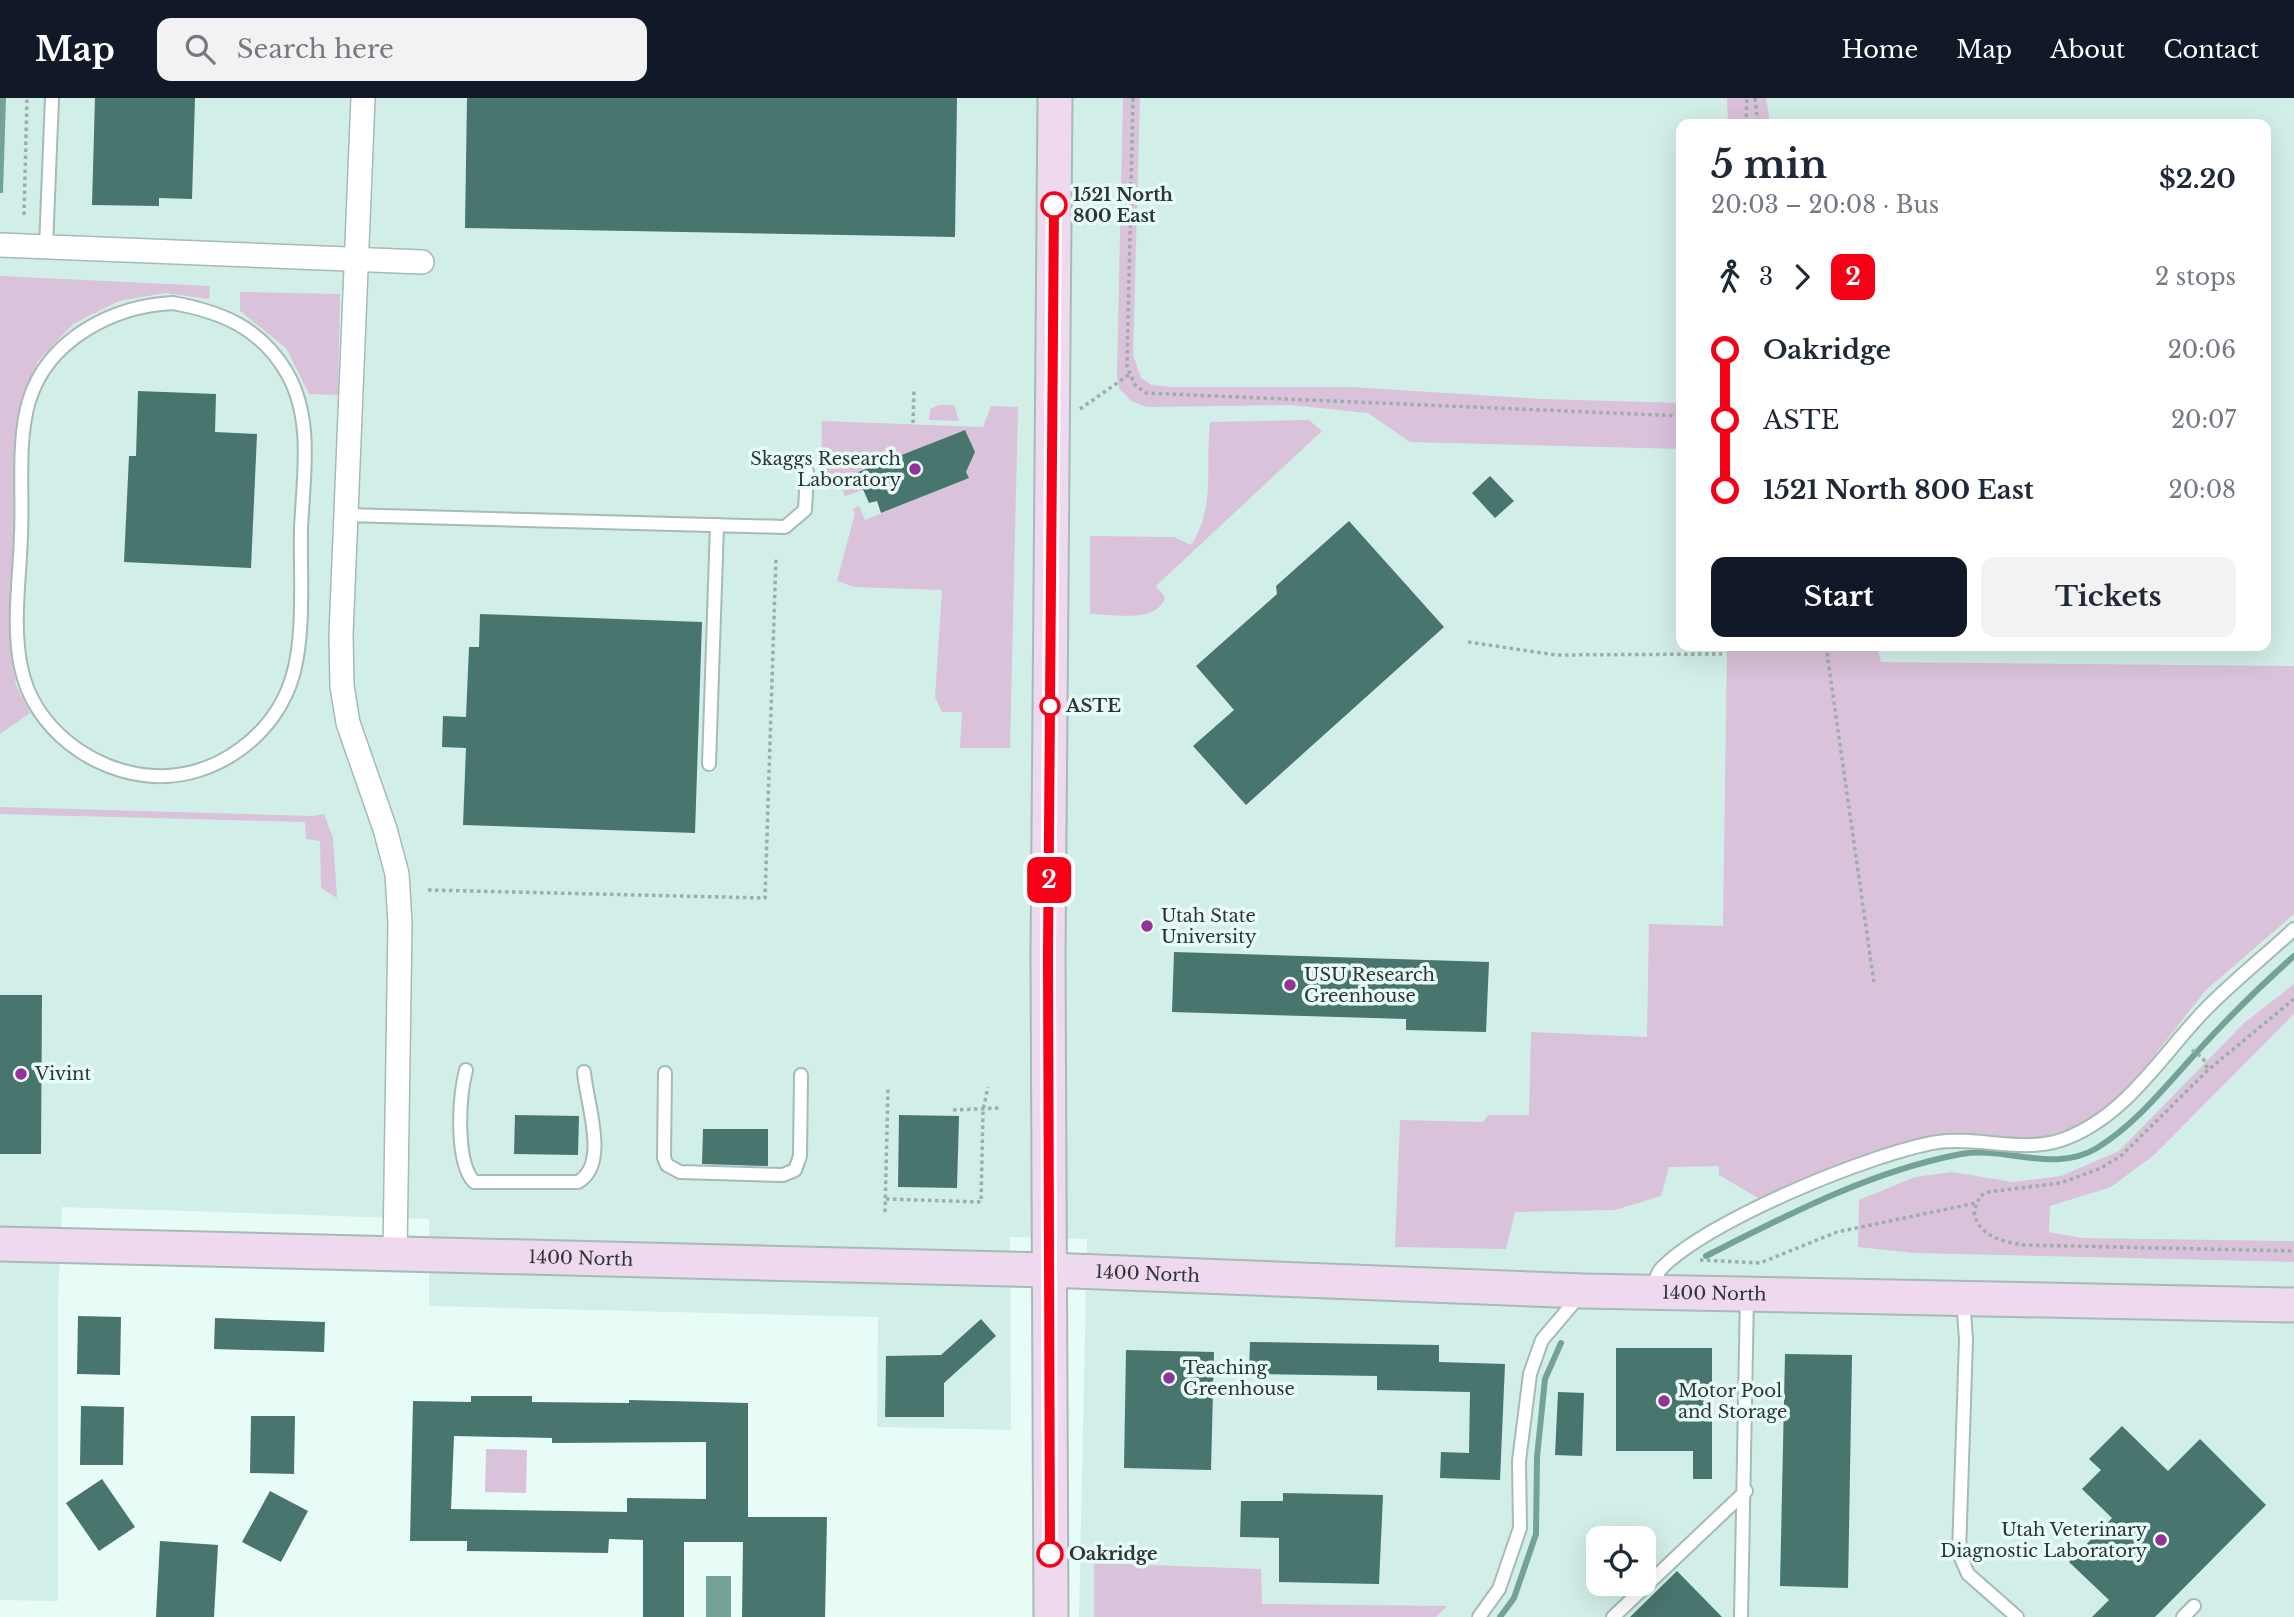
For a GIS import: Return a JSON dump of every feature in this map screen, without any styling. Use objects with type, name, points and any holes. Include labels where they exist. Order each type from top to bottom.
[{"type":"main road","points":[[1051,1617],[1048,1270],[1055,98]]},
{"type":"main road","name":"1400 North","points":[[0,1244],[1048,1270],[1584,1291],[2294,1305]]},
{"type":"street","points":[[363,98],[346,515],[342,686],[348,723],[385,829],[397,874],[400,923],[395,1252]]},
{"type":"street","points":[[0,245],[422,262]]},
{"type":"lane","points":[[46,247],[52,98]]},
{"type":"lane","points":[[173,303],[222,314],[251,333],[276,358],[287,374],[301,409],[305,440],[296,662],[278,709],[267,724],[237,753],[201,770],[179,775],[132,773],[92,759],[68,743],[37,707],[21,669],[18,633],[24,428],[29,400],[43,373],[62,348],[89,327],[111,317],[137,306],[173,303]]},
{"type":"lane","points":[[346,515],[785,527],[805,510],[807,472]]},
{"type":"lane","points":[[709,764],[717,526]]},
{"type":"lane","points":[[1652,1292],[1659,1271],[1694,1243],[1767,1203],[1904,1150],[1959,1141],[2039,1144],[2063,1140],[2081,1131],[2122,1102],[2205,1010],[2294,929]]},
{"type":"lane","points":[[466,1070],[461,1159],[466,1174],[474,1182],[578,1182],[589,1176],[593,1166],[594,1120],[586,1099],[584,1072]]},
{"type":"lane","points":[[665,1073],[664,1158],[667,1165],[680,1172],[783,1175],[795,1170],[800,1156],[801,1075]]},
{"type":"lane","points":[[1479,1617],[1499,1589],[1520,1528],[1519,1461],[1530,1374],[1542,1340],[1584,1291]]},
{"type":"lane","points":[[1747,1294],[1746,1492],[1741,1617],[1754,1617]]},
{"type":"lane","points":[[1963,1298],[1966,1340],[1959,1553],[1968,1574],[2017,1617]]},
{"type":"lane","points":[[1613,1617],[1746,1492]]},
{"type":"lane","points":[[2183,1617],[2194,1606]]},
{"type":"path","points":[[24,215],[27,98]]},
{"type":"path","points":[[1133,98],[1127,367],[1135,385],[1146,393],[1266,396],[1676,416]]},
{"type":"path","points":[[1746,119],[1747,98]]},
{"type":"path","points":[[1755,98],[1757,119]]},
{"type":"path","points":[[1051,429],[1130,374]]},
{"type":"path","points":[[913,423],[914,389]]},
{"type":"path","points":[[428,890],[765,898],[776,557]]},
{"type":"path","points":[[1468,642],[1556,655],[1721,654]]},
{"type":"path","points":[[1827,651],[1874,983]]},
{"type":"path","points":[[1674,1259],[1760,1263],[1838,1231],[1976,1203],[1988,1192],[2062,1183],[2101,1168],[2122,1155],[2207,1069],[2294,999]]},
{"type":"path","points":[[2187,1045],[2203,1058],[2207,1069]]},
{"type":"path","points":[[886,1199],[981,1202],[983,1110],[988,1087]]},
{"type":"path","points":[[886,1212],[888,1089]]},
{"type":"path","points":[[953,1110],[1000,1108]]},
{"type":"path","points":[[1976,1203],[1975,1218],[1986,1233],[2024,1245],[2294,1251]]},
{"type":"shaded area","name":"Utah State University","points":[[0,98],[2294,98],[2294,1617],[1079,1617],[1087,1239],[1010,1237],[1011,1430],[877,1427],[878,1317],[429,1306],[429,1219],[62,1207],[58,1299],[58,1601],[0,1600]]},
{"type":"shaded area","points":[[0,98],[6,98],[3,193],[0,193]]},
{"type":"shaded area","points":[[1123,98],[1140,98],[1133,355],[1141,378],[1152,385],[1172,387],[1351,387],[1542,399],[1676,403],[1676,449],[1410,442],[1368,413],[1290,405],[1147,407],[1131,401],[1119,388],[1117,375]]},
{"type":"shaded area","points":[[1727,98],[1766,98],[1769,119],[1728,119]]},
{"type":"shaded area","points":[[0,276],[210,286],[209,299],[165,293],[119,301],[73,324],[38,361],[19,414],[11,651],[16,685],[30,713],[0,734]]},
{"type":"shaded area","points":[[240,292],[340,294],[338,395],[309,394],[286,348],[240,311]]},
{"type":"shaded area","points":[[939,405],[954,405],[959,421],[929,420],[930,409]]},
{"type":"shaded area","points":[[991,406],[1018,407],[1010,748],[960,748],[962,712],[942,712],[935,697],[942,590],[854,587],[837,581],[855,513],[853,509],[859,506],[865,520],[968,478],[964,466],[970,463],[975,452],[964,430],[857,473],[863,490],[845,496],[839,480],[821,475],[822,421],[983,427]]},
{"type":"shaded area","points":[[1309,420],[1322,431],[1156,586],[1165,597],[1161,605],[1153,611],[1133,616],[1090,614],[1090,536],[1174,537],[1191,545],[1199,531],[1207,501],[1210,422]]},
{"type":"shaded area","points":[[1727,651],[1878,651],[1881,662],[2294,666],[2294,914],[2206,990],[2131,1085],[2105,1109],[2072,1128],[2037,1139],[1983,1135],[1940,1138],[1758,1198],[1719,1175],[1719,1166],[1669,1167],[1661,1196],[1615,1210],[1515,1212],[1506,1249],[1395,1247],[1400,1120],[1483,1122],[1488,1115],[1529,1115],[1531,1032],[1647,1037],[1649,924],[1723,926]]},
{"type":"shaded area","points":[[0,807],[313,816],[324,814],[333,838],[337,898],[321,888],[320,841],[306,839],[305,822],[0,814]]},
{"type":"shaded area","points":[[2294,984],[2294,1014],[2154,1155],[2111,1187],[2050,1206],[2049,1232],[2081,1238],[2294,1241],[2294,1262],[1915,1253],[1858,1247],[1859,1200],[1915,1177],[1952,1172],[2013,1182],[2061,1176],[2119,1151],[2244,1023]]},
{"type":"shaded area","points":[[486,1449],[527,1450],[526,1493],[485,1492]]},
{"type":"shaded area","points":[[1094,1563],[1261,1569],[1262,1604],[1447,1606],[1436,1617],[1094,1617]]},
{"type":"shaded area","points":[[706,1576],[731,1576],[731,1617],[706,1617]]},
{"type":"building","points":[[95,98],[195,98],[192,199],[159,198],[159,206],[92,205]]},
{"type":"building","points":[[467,98],[957,98],[955,237],[465,228]]},
{"type":"building","points":[[138,391],[216,394],[215,432],[257,434],[251,568],[124,562],[129,456],[136,456]]},
{"type":"building","name":"Skaggs Research Laboratory","points":[[965,430],[975,452],[966,472],[969,478],[881,513],[877,501],[869,503],[856,473]]},
{"type":"building","points":[[1490,476],[1514,501],[1495,518],[1472,493]]},
{"type":"building","points":[[1349,521],[1444,627],[1246,805],[1193,746],[1234,710],[1196,666],[1277,594],[1276,586]]},
{"type":"building","points":[[480,614],[702,622],[695,833],[463,825],[466,748],[442,747],[443,716],[466,717],[469,647],[479,647]]},
{"type":"building","name":"USU Research Greenhouse","points":[[1174,952],[1489,962],[1486,1032],[1406,1030],[1406,1019],[1172,1012]]},
{"type":"building","name":"Vivint","points":[[0,995],[42,995],[41,1154],[0,1154]]},
{"type":"building","points":[[515,1115],[579,1116],[578,1155],[514,1154]]},
{"type":"building","points":[[899,1115],[959,1116],[957,1188],[898,1187]]},
{"type":"building","points":[[703,1129],[768,1129],[768,1166],[702,1164]]},
{"type":"building","points":[[78,1316],[121,1317],[120,1375],[77,1374]]},
{"type":"building","points":[[215,1318],[325,1322],[324,1352],[214,1349]]},
{"type":"building","points":[[981,1319],[996,1336],[944,1383],[944,1417],[885,1417],[886,1356],[941,1355]]},
{"type":"building","points":[[1250,1342],[1439,1345],[1439,1362],[1505,1364],[1500,1480],[1440,1478],[1441,1452],[1469,1453],[1470,1392],[1377,1390],[1377,1376],[1249,1374]]},
{"type":"building","name":"Motor Pool and Storage","points":[[1616,1348],[1712,1348],[1712,1479],[1693,1479],[1693,1451],[1616,1451]]},
{"type":"building","points":[[1126,1350],[1214,1352],[1211,1470],[1124,1468]]},
{"type":"building","points":[[1785,1354],[1852,1355],[1848,1588],[1780,1586]]},
{"type":"building","points":[[1558,1392],[1584,1393],[1582,1456],[1555,1455]]},
{"type":"building","points":[[471,1396],[532,1396],[532,1402],[629,1403],[629,1400],[748,1403],[748,1517],[827,1517],[825,1617],[742,1617],[743,1542],[684,1542],[684,1617],[643,1617],[643,1540],[609,1539],[608,1553],[467,1551],[467,1541],[410,1541],[413,1401],[471,1402]],"holes":[[[454,1436],[552,1438],[552,1443],[706,1442],[706,1499],[627,1498],[627,1512],[451,1509]]]},
{"type":"building","points":[[81,1406],[124,1407],[123,1465],[80,1465]]},
{"type":"building","points":[[251,1416],[295,1416],[294,1474],[250,1473]]},
{"type":"building","name":"Utah Veterinary Diagnostic Laboratory","points":[[2122,1426],[2168,1471],[2200,1439],[2266,1505],[2155,1617],[2092,1617],[2109,1600],[2069,1562],[2112,1518],[2082,1489],[2101,1470],[2089,1459]]},
{"type":"building","points":[[102,1479],[135,1527],[99,1551],[66,1503]]},
{"type":"building","points":[[270,1491],[308,1511],[281,1562],[242,1542]]},
{"type":"building","points":[[1283,1493],[1383,1495],[1379,1584],[1279,1582],[1279,1538],[1240,1537],[1241,1501],[1283,1501]]},
{"type":"building","points":[[160,1541],[218,1545],[214,1617],[156,1617]]},
{"type":"building","points":[[1677,1571],[1722,1617],[1630,1617],[1651,1596],[1656,1596],[1656,1592]]},
{"type":"waterway","points":[[1706,1256],[1830,1196],[1895,1171],[1961,1154],[1995,1153],[2064,1159],[2097,1148],[2125,1128],[2231,1016],[2294,956]]},
{"type":"waterway","points":[[1500,1617],[1514,1598],[1536,1534],[1537,1457],[1545,1379],[1561,1343]]},
{"type":"bus line","name":"2","points":[[1050,1554],[1048,955],[1054,205]]},
{"type":"place","name":"1521 North 800 East","points":[[1054,205]]},
{"type":"place","name":"Skaggs Research Laboratory","points":[[915,469]]},
{"type":"place","name":"ASTE","points":[[1050,706]]},
{"type":"place","name":"Utah State University","points":[[1147,926]]},
{"type":"place","name":"USU Research Greenhouse","points":[[1290,985]]},
{"type":"place","name":"Vivint","points":[[21,1074]]},
{"type":"place","name":"Teaching Greenhouse","points":[[1169,1378]]},
{"type":"place","name":"Motor Pool and Storage","points":[[1664,1401]]},
{"type":"place","name":"Utah Veterinary Diagnostic Laboratory","points":[[2161,1540]]},
{"type":"place","name":"Oakridge","points":[[1050,1554]]}]
